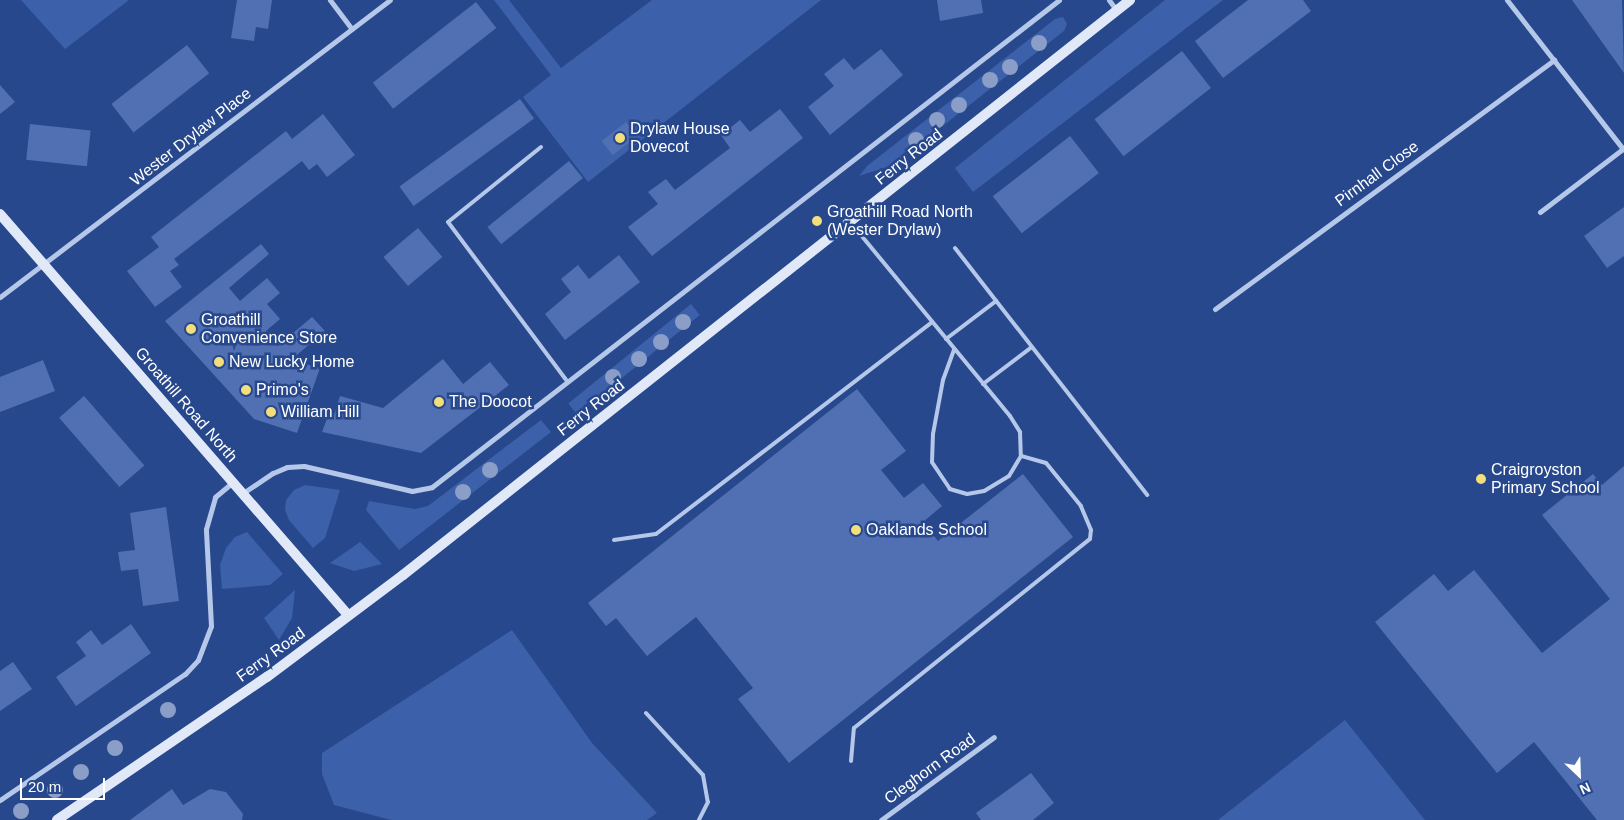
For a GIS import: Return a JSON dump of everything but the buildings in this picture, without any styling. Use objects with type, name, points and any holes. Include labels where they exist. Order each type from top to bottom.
[{"type":"main road","name":"Ferry Road","points":[[57,820],[267,677],[850,222],[1130,0]]},
{"type":"main road","name":"Groathill Road North","points":[[0,214],[348,615]]},
{"type":"street","points":[[330,0],[352,29]]},
{"type":"street","name":"Wester Drylaw Place","points":[[0,297],[390,0]]},
{"type":"street","name":"Ferry Road","points":[[243,494],[273,473],[288,467],[304,466],[422,491],[432,487],[566,380],[1058,0]]},
{"type":"street","points":[[1109,0],[1117,10]]},
{"type":"street","points":[[1507,0],[1624,149],[1540,212]]},
{"type":"street","name":"Pirnhall Close","points":[[1215,309],[1554,60]]},
{"type":"street","points":[[0,800],[185,674],[198,660],[211,626],[206,529],[215,497],[233,482]]},
{"type":"street","name":"Cleghorn Road","points":[[881,820],[994,737]]},
{"type":"lane","points":[[541,147],[448,222],[566,380]]},
{"type":"lane","points":[[850,222],[983,384],[1020,432],[1021,456],[1008,476],[984,491],[967,494],[950,490],[932,462],[933,434],[943,380],[954,349]]},
{"type":"lane","points":[[956,248],[1147,495]]},
{"type":"lane","points":[[946,339],[996,301]]},
{"type":"lane","points":[[614,540],[656,534],[932,322]]},
{"type":"lane","points":[[983,384],[1032,347]]},
{"type":"lane","points":[[851,761],[854,728],[1090,539],[1091,530],[1081,506],[1046,463],[1021,456]]},
{"type":"lane","points":[[646,713],[703,775],[708,802],[699,820]]},
{"type":"shaded area","points":[[21,0],[129,0],[65,49]]},
{"type":"shaded area","points":[[494,0],[509,0],[561,68],[652,0],[821,0],[588,182],[523,97],[551,75]]},
{"type":"shaded area","points":[[1165,0],[1223,0],[973,192],[955,168]]},
{"type":"shaded area","points":[[1063,17],[1067,24],[1064,31],[893,165],[859,176],[867,166],[1055,19]]},
{"type":"shaded area","points":[[691,304],[700,315],[577,414],[568,403]]},
{"type":"shaded area","points":[[541,420],[551,432],[399,550],[366,510],[369,501],[415,509],[428,506]]},
{"type":"shaded area","points":[[305,485],[340,490],[325,538],[313,548],[289,520],[285,510],[286,500],[294,490]]},
{"type":"shaded area","points":[[247,532],[283,574],[270,585],[222,589],[220,565],[226,548],[235,537]]},
{"type":"shaded area","points":[[360,542],[382,564],[354,571],[330,563]]},
{"type":"shaded area","points":[[295,590],[292,618],[279,640],[264,618]]},
{"type":"shaded area","points":[[512,630],[592,743],[657,813],[647,820],[391,820],[334,805],[322,774],[322,753]]},
{"type":"shaded area","points":[[1345,720],[1425,820],[1218,820]]},
{"type":"place","name":"Drylaw House Dovecot","points":[[620,138]]},
{"type":"place","name":"Groathill Road North (Wester Drylaw)","points":[[817,221]]},
{"type":"place","name":"Groathill Convenience Store","points":[[191,329]]},
{"type":"place","name":"New Lucky Home","points":[[219,362]]},
{"type":"place","name":"Primo's","points":[[246,390]]},
{"type":"place","name":"The Doocot","points":[[439,402]]},
{"type":"place","name":"William Hill","points":[[271,412]]},
{"type":"place","name":"Craigroyston Primary School","points":[[1481,479]]},
{"type":"place","name":"Oaklands School","points":[[856,530]]}]
